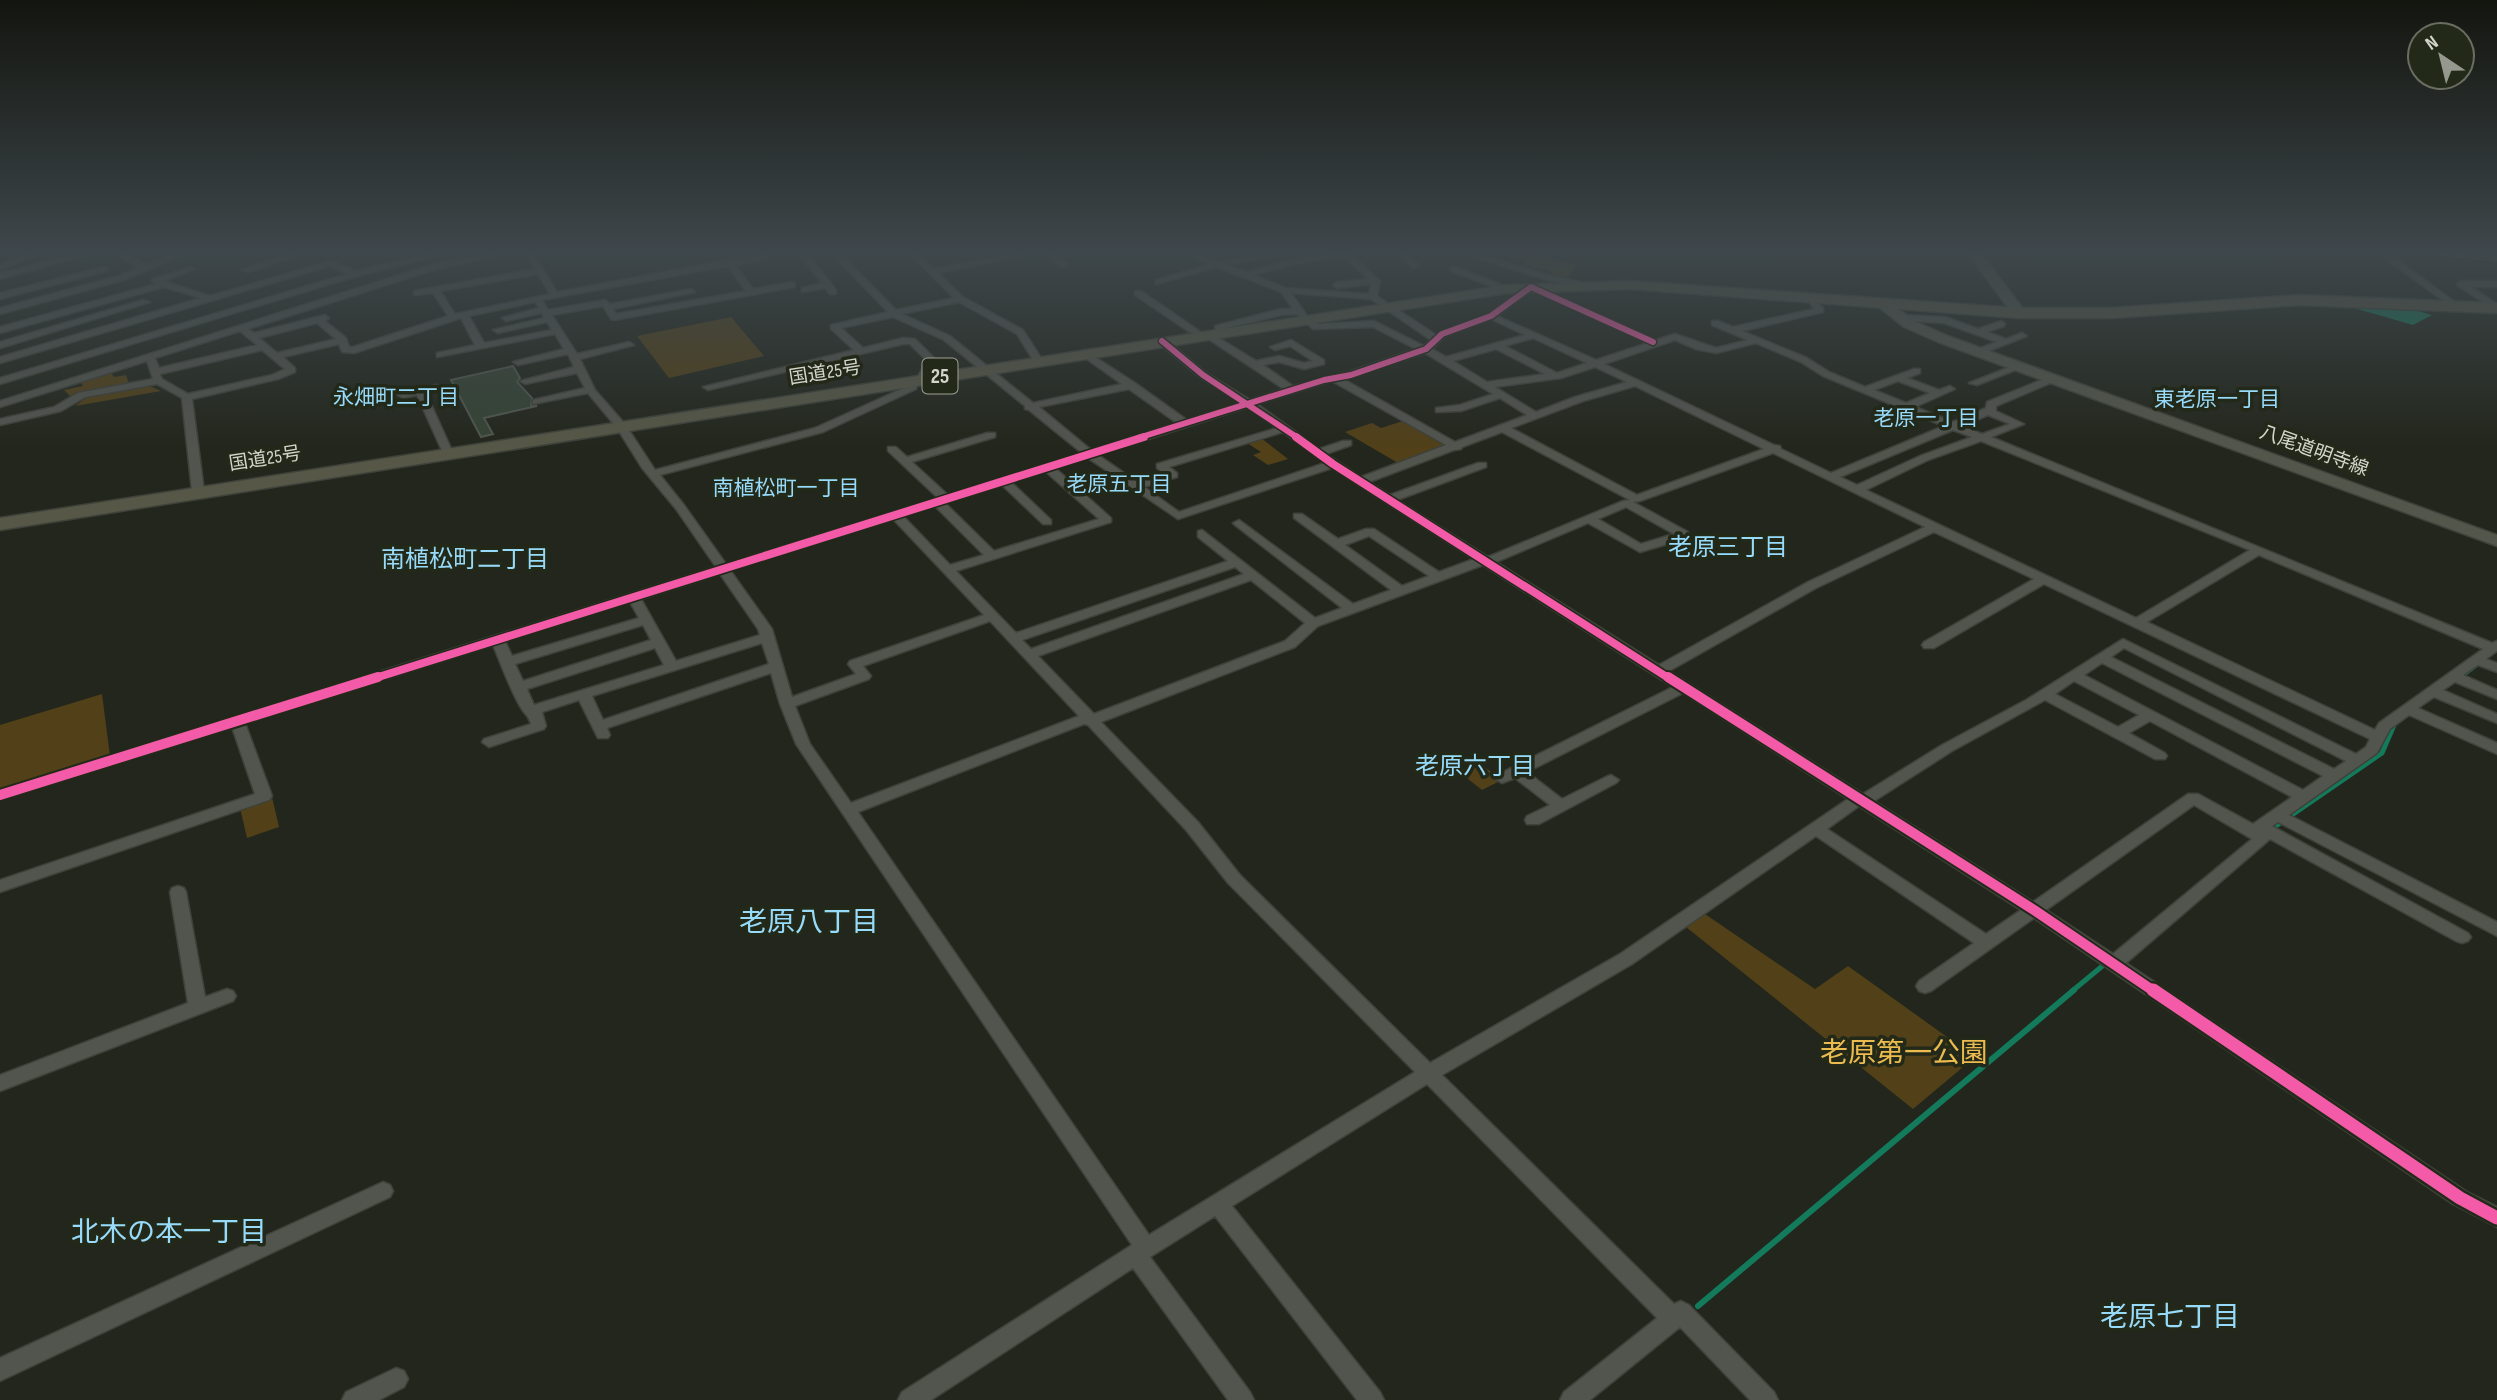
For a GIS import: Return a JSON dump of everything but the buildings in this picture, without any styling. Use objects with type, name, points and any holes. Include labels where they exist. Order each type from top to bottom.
[{"type":"highway","name":"国道25号","points":[[0,524],[1208,334],[1286,318]]},
{"type":"main road","name":"八尾道明寺線","points":[[1901,318],[1978,352],[2497,541]]},
{"type":"street","points":[[16,318],[27,324],[53,329]]},
{"type":"street","points":[[0,330],[45,318]]},
{"type":"street","points":[[0,345],[90,318]]},
{"type":"street","points":[[0,360],[141,318]]},
{"type":"street","points":[[0,381],[209,318]]},
{"type":"street","points":[[0,404],[272,318]]},
{"type":"street","points":[[254,336],[322,319],[342,340],[345,350],[354,350],[449,318]]},
{"type":"street","points":[[466,318],[481,347]]},
{"type":"street","points":[[498,330],[534,318]]},
{"type":"street","points":[[550,318],[590,390],[621,426],[652,474],[723,567],[768,637],[787,704],[803,744],[1242,1400]]},
{"type":"street","points":[[860,351],[834,327],[871,318]]},
{"type":"street","points":[[900,318],[947,338],[1029,407],[1178,516],[1333,464]]},
{"type":"street","points":[[995,318],[1020,332],[1038,361]]},
{"type":"street","points":[[1181,318],[1292,390]]},
{"type":"street","points":[[1307,318],[1316,327],[1374,324],[1447,360],[1536,416]]},
{"type":"street","points":[[1406,318],[1436,339]]},
{"type":"street","points":[[0,795],[498,641],[723,567],[1426,350],[1436,339],[1485,318]]},
{"type":"street","points":[[1496,318],[1776,447],[1935,527],[2140,621],[2377,737]]},
{"type":"street","points":[[1601,318],[1653,342]]},
{"type":"street","points":[[1733,330],[1784,318]]},
{"type":"street","points":[[1908,318],[1945,320],[2006,342]]},
{"type":"street","points":[[1715,323],[1865,390],[2258,550],[2490,652],[2497,668]]},
{"type":"street","points":[[1978,332],[2001,324]]},
{"type":"street","points":[[150,356],[156,376],[187,397],[275,377],[292,370],[242,328]]},
{"type":"street","points":[[440,355],[558,331]]},
{"type":"street","points":[[1447,360],[1533,335]]},
{"type":"street","points":[[1978,352],[2022,336]]},
{"type":"street","points":[[1486,386],[1556,376],[1653,342],[1675,337],[1710,353],[1718,353],[1757,340]]},
{"type":"street","points":[[276,356],[342,340]]},
{"type":"street","points":[[652,474],[839,422],[914,387],[932,361],[912,341],[708,387]]},
{"type":"street","points":[[1162,341],[1203,374],[1250,403],[1333,464],[2034,910],[2460,1198],[2497,1218]]},
{"type":"street","points":[[1275,347],[1291,343],[1321,362],[1308,366]]},
{"type":"street","points":[[518,362],[629,345]]},
{"type":"street","points":[[0,422],[57,409],[82,395],[266,346]]},
{"type":"street","points":[[1499,347],[1556,376]]},
{"type":"street","points":[[613,348],[622,360]]},
{"type":"street","points":[[36,349],[65,362]]},
{"type":"street","points":[[1084,353],[1186,424]]},
{"type":"street","points":[[1255,364],[1279,359],[1308,366],[1457,447]]},
{"type":"street","points":[[1974,383],[2018,366]]},
{"type":"street","points":[[525,381],[580,369]]},
{"type":"street","points":[[1865,390],[1917,371]]},
{"type":"street","points":[[1899,378],[1938,393]]},
{"type":"street","points":[[1833,476],[1991,410],[1991,404],[2052,379]]},
{"type":"street","points":[[1361,481],[1536,416],[1638,382]]},
{"type":"street","points":[[1029,407],[1068,396],[1079,399],[1132,385]]},
{"type":"street","points":[[403,395],[436,388]]},
{"type":"street","points":[[1906,407],[1950,389]]},
{"type":"street","points":[[537,402],[590,390]]},
{"type":"street","points":[[420,391],[448,453]]},
{"type":"street","points":[[0,393],[13,400]]},
{"type":"street","points":[[1440,410],[1461,408],[1501,395]]},
{"type":"street","points":[[187,397],[198,491]]},
{"type":"street","points":[[1858,489],[1924,458],[2019,424],[1988,411]]},
{"type":"street","points":[[1136,486],[1173,475],[1161,466],[1283,429]]},
{"type":"street","points":[[1505,429],[1636,499],[1776,447]]},
{"type":"street","points":[[904,461],[991,435]]},
{"type":"street","points":[[1318,453],[1347,443]]},
{"type":"street","points":[[892,449],[992,556]]},
{"type":"street","points":[[1429,457],[1458,474]]},
{"type":"street","points":[[1389,499],[1482,465]]},
{"type":"street","points":[[947,570],[1107,520],[1047,467]]},
{"type":"street","points":[[1003,480],[1046,522]]},
{"type":"street","points":[[849,810],[1290,644],[1313,623],[1486,561],[1627,503],[1684,535],[1640,548],[1589,519]]},
{"type":"street","points":[[895,514],[1031,654],[1088,720],[1192,826],[1234,879],[1426,1075],[1673,1319],[1572,1400]]},
{"type":"street","points":[[1298,516],[1401,591]]},
{"type":"street","points":[[1239,523],[1351,609]]},
{"type":"street","points":[[1659,671],[1812,585],[1935,527]]},
{"type":"street","points":[[1336,544],[1370,531],[1438,577]]},
{"type":"street","points":[[1202,534],[1313,623]]},
{"type":"street","points":[[2140,621],[2258,550]]},
{"type":"street","points":[[1015,638],[1237,562]]},
{"type":"street","points":[[1031,654],[1253,575]]},
{"type":"street","points":[[1929,645],[2045,578]]},
{"type":"street","points":[[634,598],[673,668]]},
{"type":"street","points":[[787,704],[864,676],[855,664],[992,616]]},
{"type":"street","points":[[507,662],[646,620]]},
{"type":"street","points":[[498,641],[530,711],[768,637]]},
{"type":"street","points":[[518,687],[659,642]]},
{"type":"street","points":[[910,1400],[1141,1251],[1426,1075],[1626,959],[1861,800],[1959,741],[2045,694],[2123,643],[2357,760]]},
{"type":"street","points":[[2257,829],[2372,750],[2384,726],[2490,652]]},
{"type":"street","points":[[2101,657],[2335,776]]},
{"type":"street","points":[[584,695],[601,731],[777,666]]},
{"type":"street","points":[[2074,675],[2304,797]]},
{"type":"street","points":[[2453,676],[2497,695]]},
{"type":"street","points":[[1561,806],[1509,775],[1684,687]]},
{"type":"street","points":[[2432,691],[2497,719]]},
{"type":"street","points":[[2045,694],[2160,756]]},
{"type":"street","points":[[2408,709],[2497,749]]},
{"type":"street","points":[[489,742],[539,726],[534,710]]},
{"type":"street","points":[[2119,733],[2150,715]]},
{"type":"street","points":[[0,886],[264,796],[237,721]]},
{"type":"street","points":[[1533,820],[1611,780]]},
{"type":"street","points":[[1926,986],[2193,798],[2462,937]]},
{"type":"street","points":[[2277,815],[2497,930]]},
{"type":"street","points":[[1816,829],[1987,943]]},
{"type":"street","points":[[2114,963],[2262,839],[2257,829]]},
{"type":"street","points":[[178,892],[198,1007]]},
{"type":"street","points":[[0,1083],[227,996]]},
{"type":"street","points":[[0,1370],[383,1191]]},
{"type":"street","points":[[1217,1204],[1372,1400]]},
{"type":"street","points":[[1681,1312],[1766,1400]]},
{"type":"street","points":[[354,1400],[396,1379]]},
{"type":"green space","points":[[732,318],[764,356],[669,378],[637,336]]},
{"type":"green space","points":[[109,370],[114,377],[126,375],[129,384],[72,398],[64,390],[83,386],[81,383],[86,381],[84,377]]},
{"type":"green space","points":[[142,387],[161,391],[75,406],[86,398]]},
{"type":"green space","points":[[1403,421],[1447,446],[1398,463],[1345,432],[1372,423],[1381,428]]},
{"type":"green space","points":[[1261,438],[1288,459],[1268,465],[1253,455],[1261,452],[1247,443]]},
{"type":"green space","points":[[102,694],[110,756],[0,790],[0,725]]},
{"type":"green space","points":[[1478,762],[1502,780],[1482,790],[1459,772]]},
{"type":"green space","points":[[272,797],[279,827],[247,838],[240,808]]},
{"type":"green space","name":"老原第一公園","points":[[1705,914],[1815,989],[1848,966],[1975,1057],[1913,1109],[1686,927]]},
{"type":"shaded area","points":[[2390,318],[2426,318],[2413,325]]},
{"type":"waterway","points":[[2461,677],[2476,666]]},
{"type":"waterway","points":[[2270,830],[2382,753],[2394,725]]},
{"type":"waterway","points":[[2071,992],[2106,963]]},
{"type":"waterway","points":[[1698,1306],[2074,990]]},
{"type":"cycle path","points":[[0,795],[1324,380],[1351,375],[1426,349],[1442,334],[1485,318]]},
{"type":"cycle path","points":[[1601,318],[1653,342]]},
{"type":"cycle path","points":[[1162,341],[1203,375],[1259,410],[1333,464],[2034,910],[2460,1198],[2497,1218]]},
{"type":"district","name":"永畑町二丁目","points":[[396,397]]},
{"type":"district","name":"東老原一丁目","points":[[2217,399]]},
{"type":"district","name":"老原一丁目","points":[[1926,418]]},
{"type":"district","name":"老原五丁目","points":[[1119,484]]},
{"type":"district","name":"南植松町一丁目","points":[[786,488]]},
{"type":"district","name":"老原三丁目","points":[[1728,547]]},
{"type":"district","name":"南植松町二丁目","points":[[465,559]]},
{"type":"district","name":"老原六丁目","points":[[1475,766]]},
{"type":"district","name":"老原八丁目","points":[[809,922]]},
{"type":"district","name":"北木の本一丁目","points":[[169,1232]]},
{"type":"district","name":"老原七丁目","points":[[2170,1317]]}]
